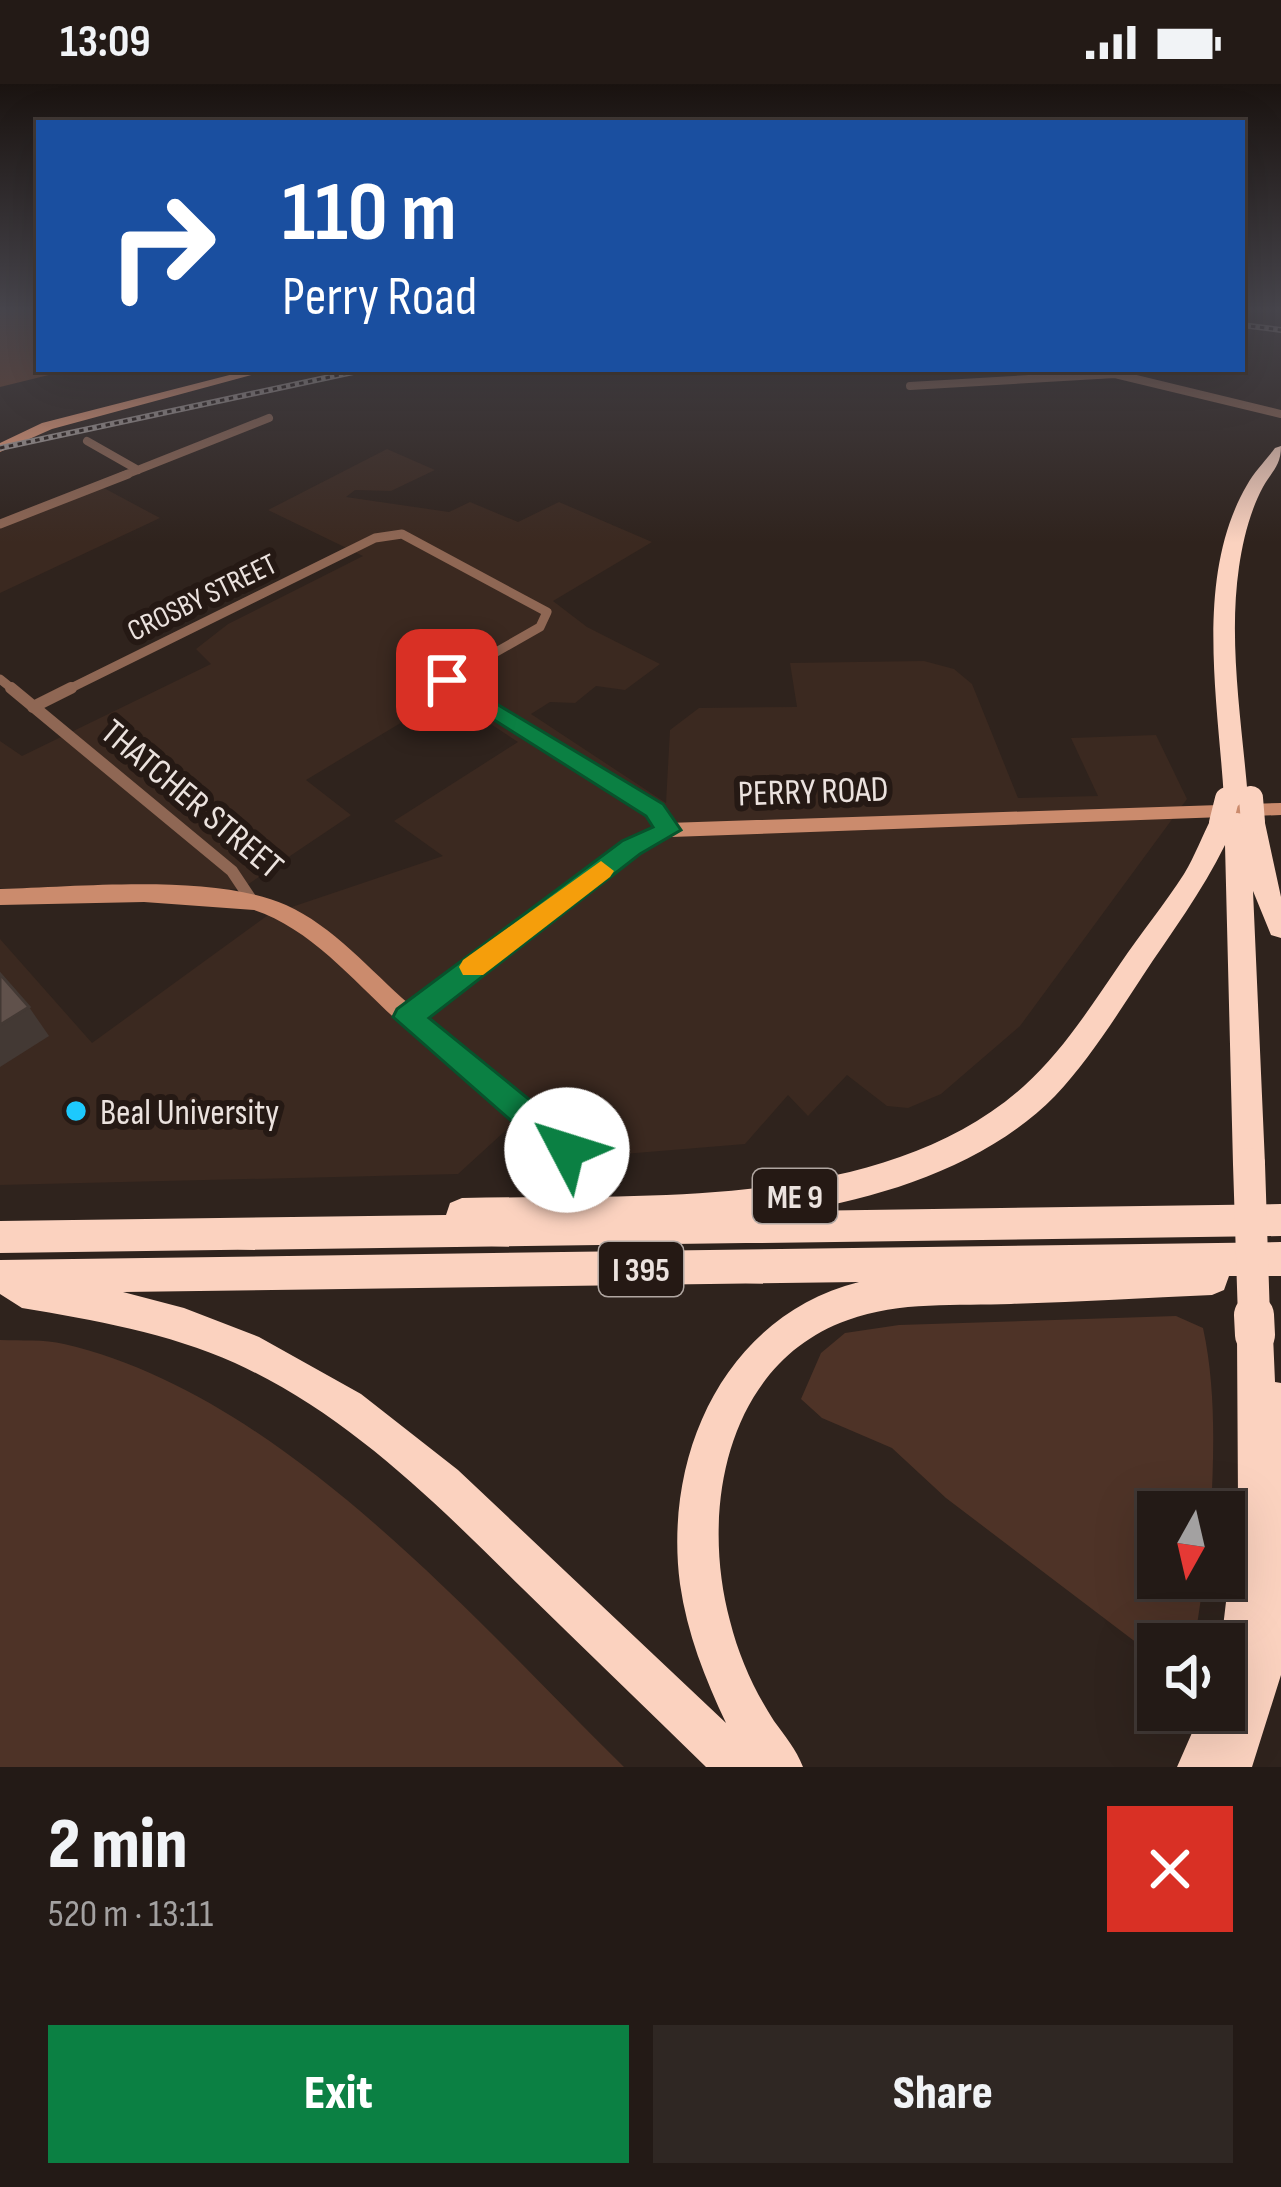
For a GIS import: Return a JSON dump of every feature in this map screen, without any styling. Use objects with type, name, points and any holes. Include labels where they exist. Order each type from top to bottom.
[{"type":"highway","name":"ME 9","points":[[1264,1335],[1240,816],[1232,761],[1230,556],[1250,492],[1280,453]]},
{"type":"highway","points":[[1280,453],[1252,519],[1242,573],[1240,816],[1281,928]]},
{"type":"highway","name":"ME 9","points":[[201,1236],[387,1218],[767,1199],[845,1188],[925,1162],[1001,1122],[1062,1068],[1202,862],[1240,816]]},
{"type":"highway","name":"I 395","points":[[0,1237],[1281,1220]]},
{"type":"highway","name":"I 395","points":[[0,1276],[1281,1259]]},
{"type":"highway","points":[[780,1767],[737,1700],[721,1662],[705,1604],[697,1531],[701,1482],[714,1433],[739,1385],[772,1346],[820,1313],[882,1295],[1281,1274]]},
{"type":"highway","points":[[0,1287],[104,1304],[179,1324],[256,1354],[330,1395],[442,1482],[739,1767]]},
{"type":"highway","points":[[1199,1767],[1229,1699],[1251,1603],[1264,1335]]},
{"type":"highway","points":[[1229,1767],[1262,1669],[1274,1584],[1278,1467],[1264,1335]]},
{"type":"main road","points":[[0,448],[47,426],[204,387]]},
{"type":"street","points":[[1178,387],[1281,416]]},
{"type":"street","points":[[0,524],[269,418]]},
{"type":"street","points":[[87,441],[138,470]]},
{"type":"street","name":"CROSBY STREET","points":[[33,706],[375,538],[409,536],[547,612],[540,627],[447,680],[654,810],[668,830]]},
{"type":"street","name":"THATCHER STREET","points":[[0,679],[215,856],[237,877],[252,901],[287,915],[567,1150]]},
{"type":"street","name":"PERRY ROAD","points":[[408,1017],[631,847],[668,830],[1281,809]]},
{"type":"street","points":[[0,897],[252,901]]},
{"type":"shaded area","points":[[387,449],[435,470],[391,491],[355,490],[346,497],[449,512],[470,502],[518,522],[559,502],[652,542],[553,601],[587,627],[660,664],[625,690],[596,686],[575,703],[550,702],[531,714],[666,803],[670,730],[699,708],[797,707],[790,663],[924,661],[954,669],[972,684],[1018,798],[1098,796],[1071,738],[1156,735],[1187,799],[1020,1026],[941,1094],[908,1108],[887,1106],[847,1075],[808,1116],[788,1095],[745,1144],[563,1159],[517,1120],[458,1174],[0,1185],[0,939],[92,1043],[268,915],[443,856],[394,821],[518,742],[447,695],[306,780],[351,815],[241,889],[0,888],[0,741],[22,756],[211,664],[196,649],[228,624],[363,556],[268,510]]},
{"type":"shaded area","points":[[102,487],[160,518],[0,593],[0,528]]},
{"type":"shaded area","points":[[1176,1316],[1203,1328],[1213,1420],[1211,1491],[1137,1491],[1137,1599],[1201,1599],[1197,1623],[1137,1623],[1137,1643],[946,1498],[892,1448],[822,1418],[801,1399],[821,1353],[845,1333],[899,1325]]},
{"type":"shaded area","points":[[0,1340],[64,1344],[144,1370],[221,1410],[296,1460],[436,1580],[624,1767],[0,1767]]},
{"type":"building","points":[[0,974],[29,1007],[0,1025]]},
{"type":"railway","points":[[0,448],[286,387]]},
{"type":"slow traffic","points":[[473,967],[601,871]]},
{"type":"place","name":"Beal University","points":[[76,1111]]},
{"type":"route","points":[[447,680],[654,810],[668,830],[631,847],[408,1017],[567,1150]]}]
